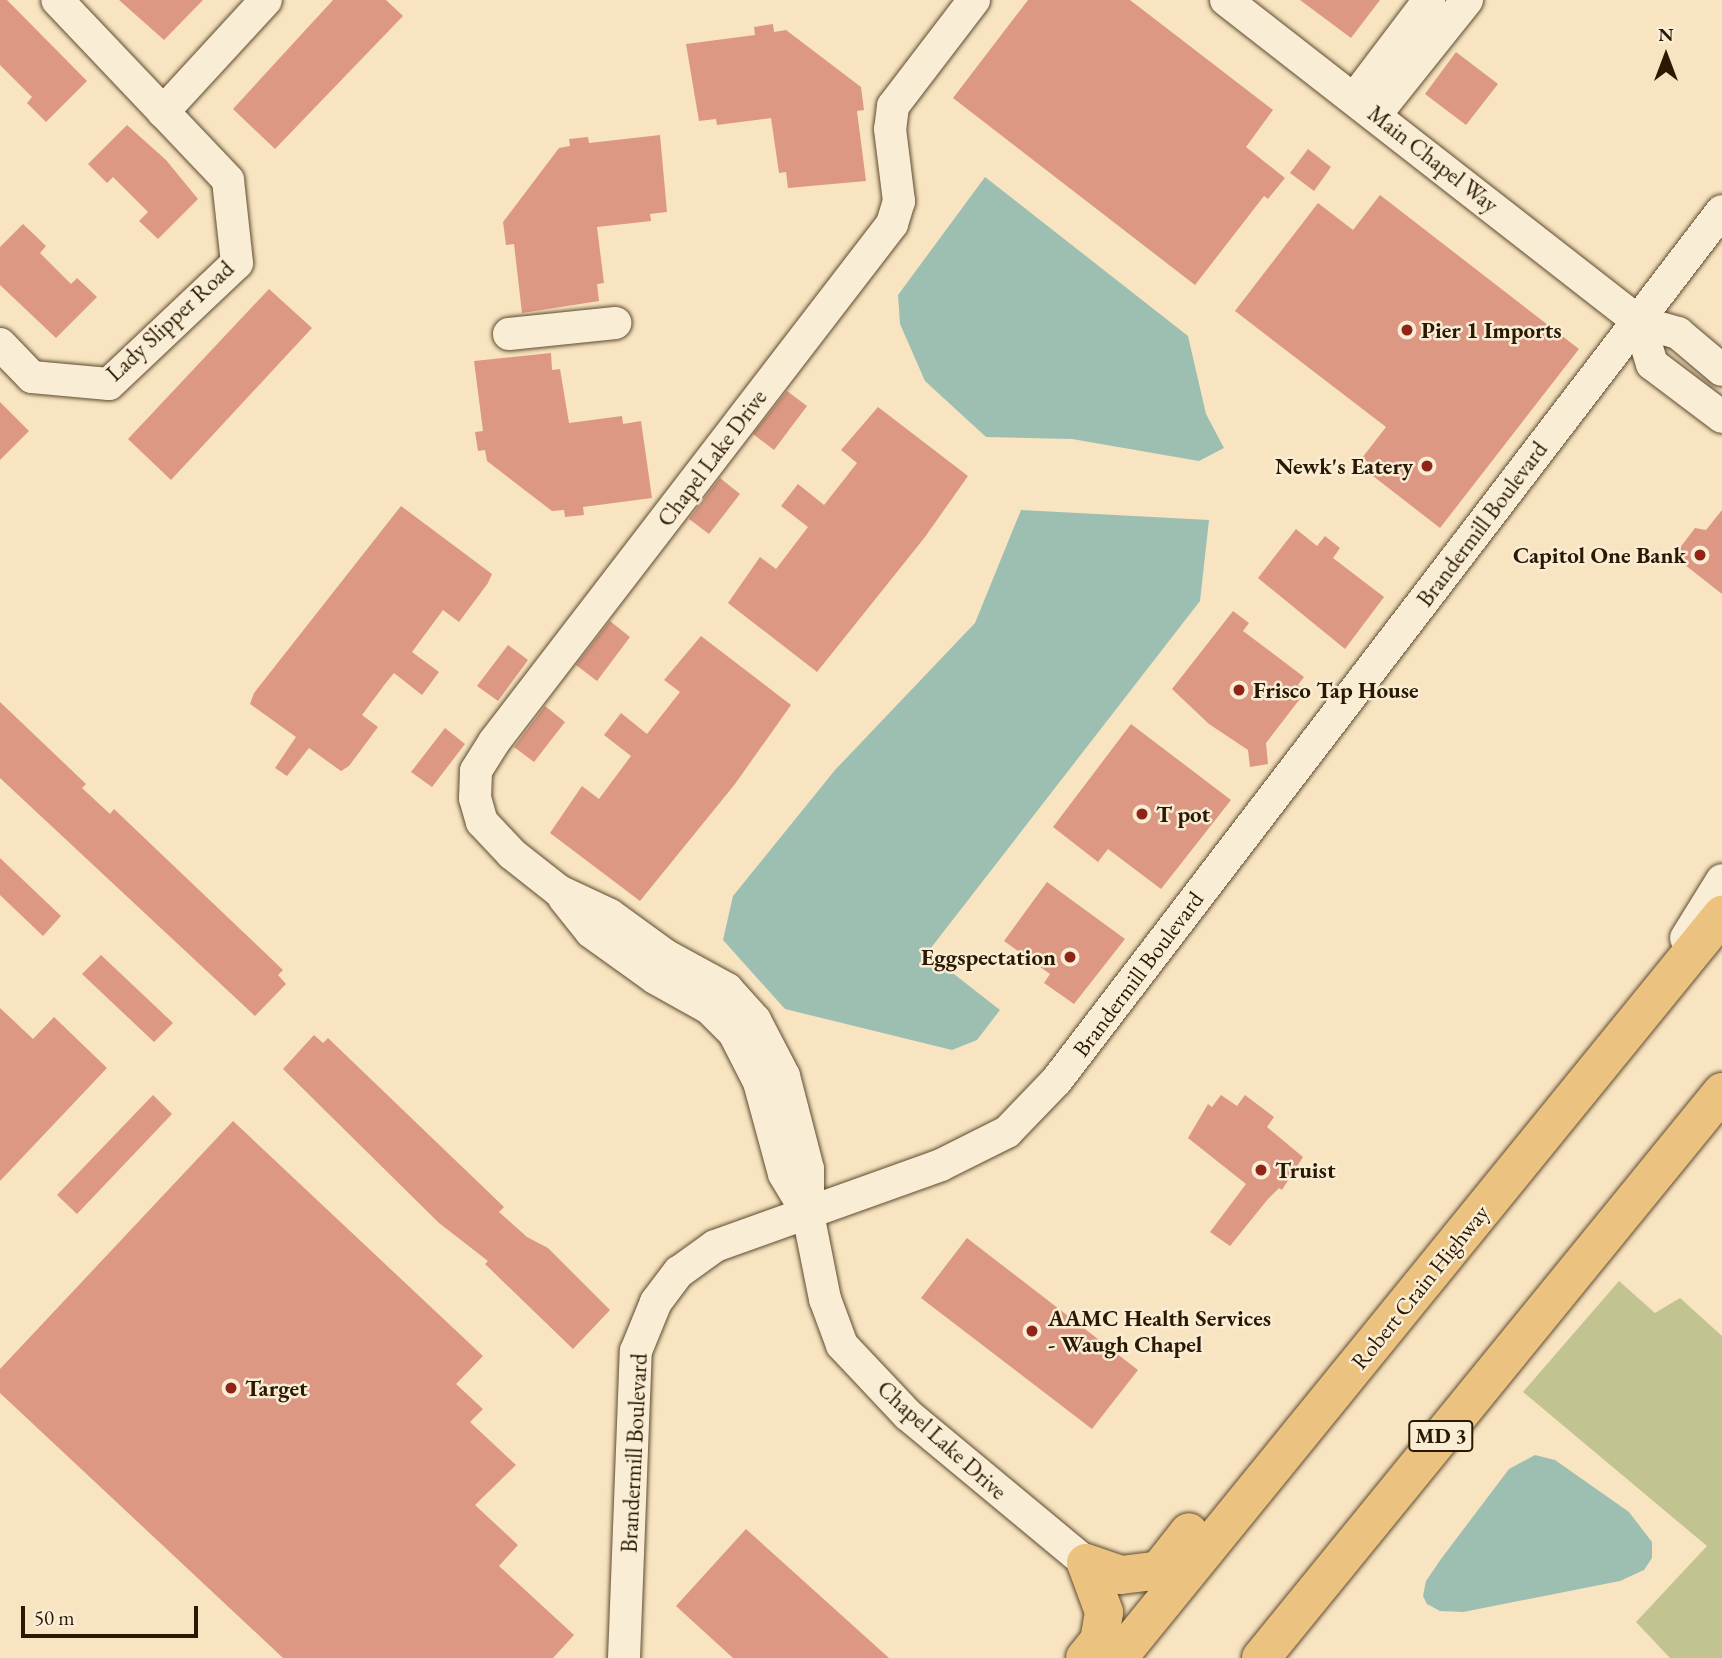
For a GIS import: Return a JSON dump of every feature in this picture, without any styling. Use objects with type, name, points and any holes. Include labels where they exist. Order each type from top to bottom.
[{"type":"highway","name":"Robert Crain Highway","points":[[1118,1658],[1722,915]]},
{"type":"highway","name":"MD 3","points":[[1261,1658],[1722,1092]]},
{"type":"highway","points":[[1086,1563],[1121,1575],[1159,1570],[1358,1323],[1478,1216]]},
{"type":"highway","points":[[1085,1658],[1099,1641],[1104,1612],[1086,1563]]},
{"type":"street","name":"Lady Slipper Road","points":[[0,344],[32,377],[108,384],[237,263],[228,180],[57,0]]},
{"type":"street","points":[[163,112],[266,0]]},
{"type":"street","name":"Chapel Lake Drive","points":[[974,0],[893,106],[890,129],[899,201],[892,224],[475,771],[475,798],[482,822],[512,854],[559,891],[610,915],[666,955],[727,989],[755,1020],[784,1076],[808,1169],[808,1214],[825,1299],[842,1345],[908,1415],[1086,1563]]},
{"type":"street","name":"Main Chapel Way","points":[[1226,0],[1366,106],[1639,322],[1678,333],[1722,370]]},
{"type":"street","points":[[1366,106],[1429,0]]},
{"type":"street","points":[[1366,106],[1467,0]]},
{"type":"street","name":"Brandermill Boulevard","points":[[624,1658],[636,1351],[656,1302],[679,1272],[715,1246],[941,1165],[1007,1132],[1057,1080],[1722,211]]},
{"type":"street","points":[[1639,322],[1652,364],[1722,417]]},
{"type":"street","points":[[509,334],[615,323]]},
{"type":"street","points":[[1632,1023],[1722,880]]},
{"type":"green space","points":[[1619,1281],[1655,1313],[1680,1298],[1722,1336],[1722,1658],[1670,1658],[1636,1622],[1707,1546],[1523,1392]]},
{"type":"shaded area","points":[[985,177],[1188,336],[1206,414],[1224,448],[1199,461],[1072,439],[986,437],[925,381],[900,324],[898,295]]},
{"type":"shaded area","points":[[1021,510],[1209,520],[1200,601],[927,953],[1000,1010],[977,1040],[952,1050],[785,1009],[723,940],[733,896],[835,770],[975,623]]},
{"type":"shaded area","points":[[1535,1455],[1555,1460],[1629,1512],[1652,1542],[1652,1558],[1644,1570],[1620,1581],[1463,1612],[1440,1611],[1427,1604],[1423,1596],[1426,1581],[1441,1559],[1509,1469]]},
{"type":"building","points":[[0,0],[7,0],[87,81],[46,122],[27,103],[32,97],[0,65]]},
{"type":"building","points":[[119,0],[203,0],[164,40]]},
{"type":"building","points":[[333,0],[386,0],[403,16],[275,149],[233,109]]},
{"type":"building","points":[[1028,0],[1130,0],[1273,110],[1246,147],[1285,178],[1268,199],[1264,196],[1195,285],[953,98]]},
{"type":"building","points":[[1300,0],[1380,0],[1351,38]]},
{"type":"building","points":[[773,24],[774,32],[786,30],[861,87],[864,110],[857,111],[866,181],[788,188],[786,172],[779,173],[771,118],[717,125],[716,119],[699,121],[686,44],[755,35],[754,27]]},
{"type":"building","points":[[1456,52],[1498,84],[1466,125],[1425,94]]},
{"type":"building","points":[[127,125],[166,160],[198,199],[158,239],[139,221],[148,212],[113,177],[107,183],[88,164]]},
{"type":"building","points":[[660,135],[667,212],[650,214],[651,221],[597,227],[604,283],[597,284],[599,301],[522,313],[514,244],[506,245],[503,222],[559,148],[570,146],[569,139],[588,137],[589,143]]},
{"type":"building","points":[[1308,149],[1331,167],[1314,191],[1290,173]]},
{"type":"building","name":"Pier 1 Imports","points":[[1380,195],[1579,349],[1440,528],[1364,469],[1369,463],[1362,458],[1386,427],[1235,311],[1318,203],[1353,230]]},
{"type":"building","points":[[23,224],[46,246],[40,253],[71,284],[77,278],[97,297],[56,338],[0,285],[0,247]]},
{"type":"building","points":[[269,289],[312,328],[171,480],[128,439]]},
{"type":"building","points":[[551,353],[552,370],[560,369],[569,423],[622,416],[623,424],[641,421],[652,498],[583,507],[584,515],[565,517],[564,510],[552,511],[487,461],[485,450],[478,451],[475,432],[483,431],[474,361]]},
{"type":"building","points":[[787,391],[807,406],[774,450],[753,434]]},
{"type":"building","points":[[0,402],[29,431],[0,460]]},
{"type":"building","points":[[878,407],[968,476],[925,537],[817,672],[728,603],[760,557],[776,569],[808,527],[781,506],[798,484],[824,505],[857,463],[841,450]]},
{"type":"building","points":[[720,478],[740,494],[709,534],[689,519]]},
{"type":"building","points":[[401,506],[492,574],[459,622],[443,610],[412,652],[439,672],[422,695],[394,673],[362,715],[378,727],[349,766],[341,771],[309,748],[287,776],[275,768],[296,737],[250,704],[254,693]]},
{"type":"building","name":"Capitol One Bank","points":[[1722,510],[1722,594],[1680,561],[1683,558],[1676,553],[1695,528],[1706,530]]},
{"type":"building","points":[[1296,529],[1317,546],[1325,536],[1340,548],[1333,558],[1384,597],[1345,649],[1258,578]]},
{"type":"building","name":"Frisco Tap House","points":[[1233,611],[1249,623],[1243,631],[1304,677],[1298,685],[1306,691],[1266,743],[1268,764],[1250,767],[1248,750],[1209,724],[1172,689]]},
{"type":"building","points":[[610,621],[630,637],[597,681],[576,665]]},
{"type":"building","points":[[701,636],[791,705],[735,784],[640,901],[550,833],[582,786],[599,799],[631,756],[604,735],[621,713],[647,734],[680,692],[664,680]]},
{"type":"building","points":[[508,645],[528,660],[498,701],[477,686]]},
{"type":"building","points":[[0,702],[86,784],[82,788],[110,814],[114,809],[283,970],[278,975],[286,984],[255,1016],[0,778]]},
{"type":"building","points":[[545,706],[565,722],[534,762],[514,747]]},
{"type":"building","name":"T pot","points":[[1131,724],[1231,800],[1161,889],[1108,849],[1098,862],[1053,827]]},
{"type":"building","points":[[445,728],[465,744],[432,787],[411,772]]},
{"type":"building","points":[[0,858],[61,916],[43,936],[0,895]]},
{"type":"building","name":"Eggspectation","points":[[1047,882],[1125,939],[1074,1004],[1044,983],[1050,974],[1004,941]]},
{"type":"building","points":[[101,955],[173,1023],[154,1042],[82,974]]},
{"type":"building","points":[[0,1008],[33,1039],[54,1017],[107,1068],[0,1181]]},
{"type":"building","points":[[314,1035],[323,1043],[328,1038],[504,1207],[499,1212],[527,1237],[548,1248],[610,1310],[573,1349],[485,1264],[488,1261],[439,1223],[283,1069]]},
{"type":"building","points":[[153,1095],[172,1114],[77,1214],[57,1195]]},
{"type":"building","name":"Truist","points":[[1221,1095],[1237,1106],[1245,1095],[1274,1117],[1267,1127],[1303,1157],[1282,1190],[1279,1188],[1268,1199],[1230,1246],[1210,1232],[1246,1184],[1188,1138],[1208,1104],[1212,1107]]},
{"type":"building","name":"Target","points":[[233,1121],[483,1356],[456,1384],[483,1409],[470,1422],[516,1465],[475,1505],[518,1545],[499,1566],[574,1635],[553,1658],[283,1658],[0,1393],[0,1369]]},
{"type":"building","points":[[967,1238],[1138,1370],[1092,1429],[921,1298]]},
{"type":"building","points":[[746,1529],[889,1658],[733,1658],[676,1606]]},
{"type":"place","name":"Pier 1 Imports","points":[[1407,330]]},
{"type":"place","name":"Newk's Eatery","points":[[1427,466]]},
{"type":"place","name":"Capitol One Bank","points":[[1700,555]]},
{"type":"place","name":"Frisco Tap House","points":[[1239,690]]},
{"type":"place","name":"T pot","points":[[1142,814]]},
{"type":"place","name":"Eggspectation","points":[[1070,957]]},
{"type":"place","name":"Truist","points":[[1261,1170]]},
{"type":"place","name":"AAMC Health Services - Waugh Chapel","points":[[1032,1331]]},
{"type":"place","name":"Target","points":[[231,1388]]}]
